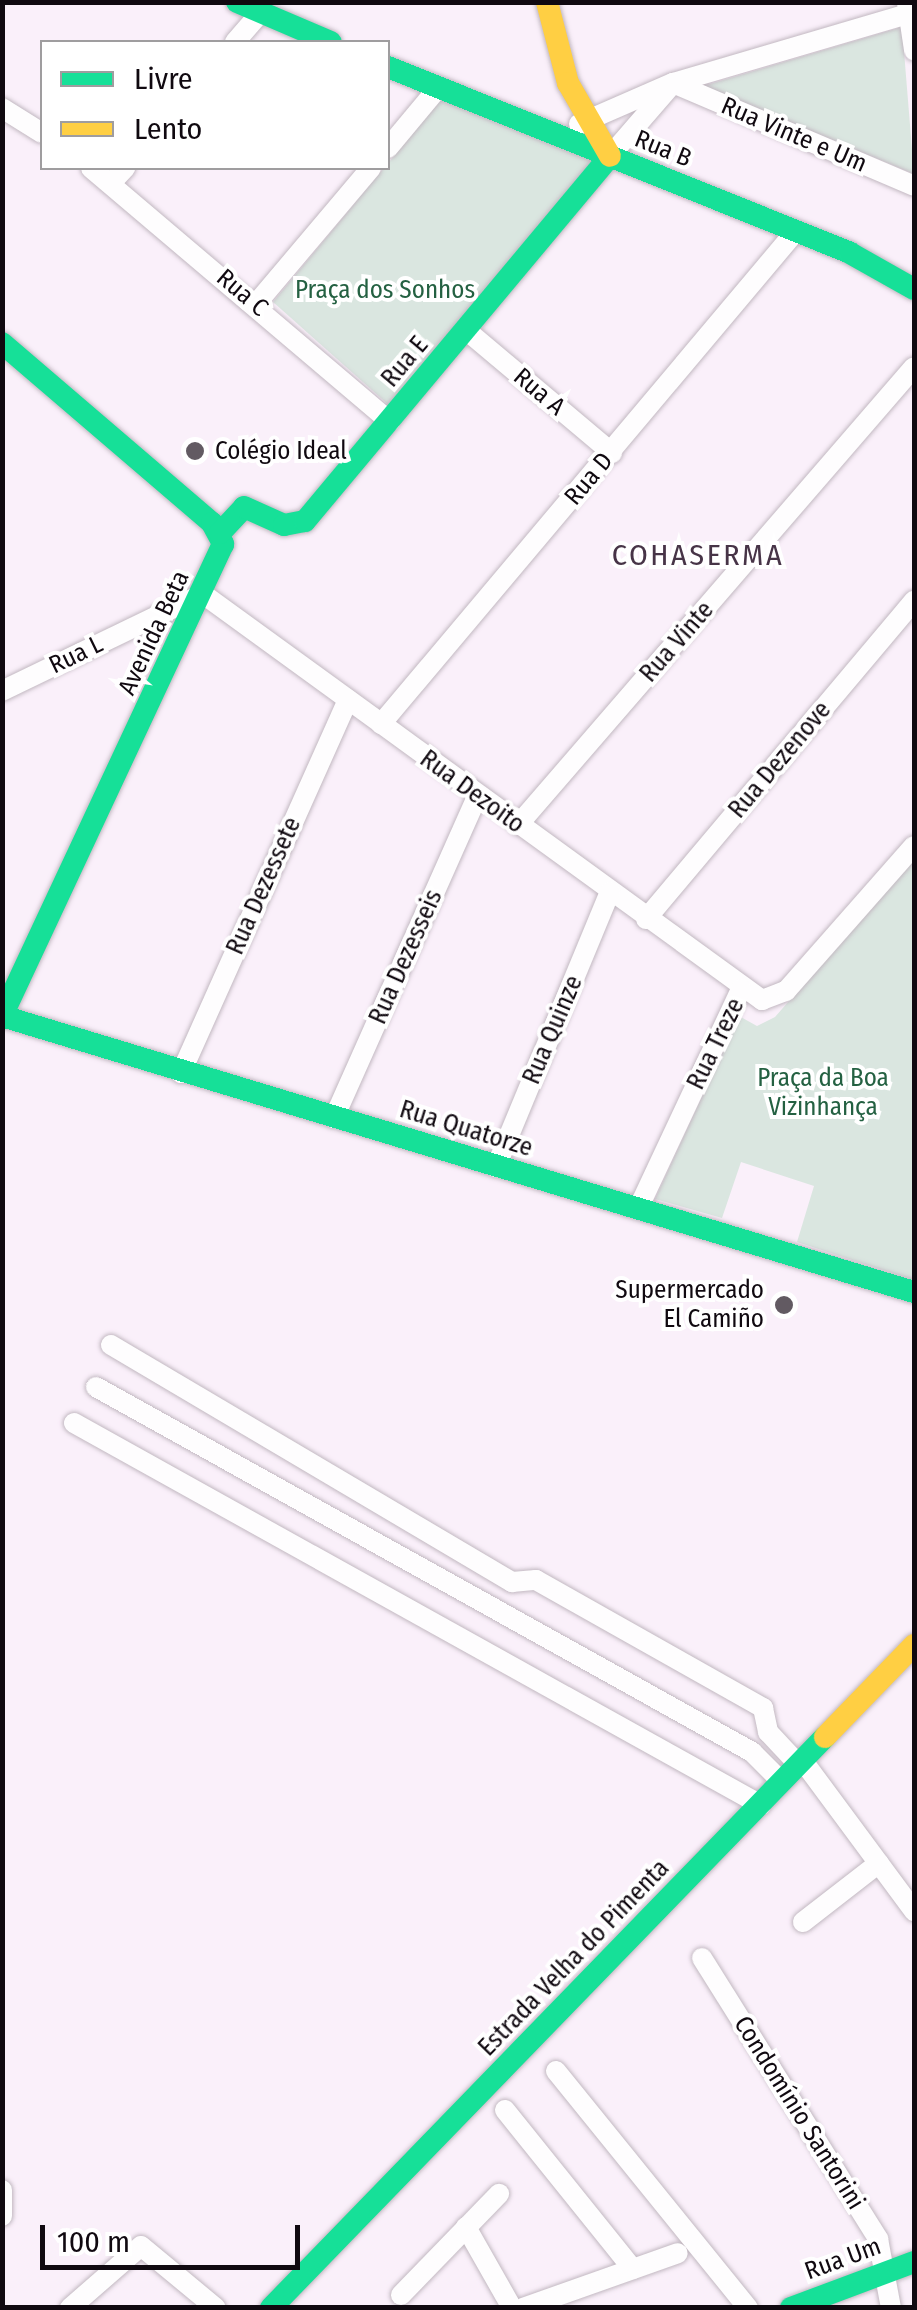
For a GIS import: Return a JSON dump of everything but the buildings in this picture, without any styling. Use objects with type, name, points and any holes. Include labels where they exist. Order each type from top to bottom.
[{"type":"street","points":[[238,2],[326,40]]},
{"type":"street","points":[[547,2],[585,119],[610,156],[672,83]]},
{"type":"street","points":[[554,134],[672,83],[908,8],[914,50]]},
{"type":"street","points":[[237,40],[261,12]]},
{"type":"street","name":"Rua B","points":[[390,68],[795,232],[914,288]]},
{"type":"street","name":"Rua Vinte e Um","points":[[672,83],[914,186]]},
{"type":"street","points":[[390,146],[438,88]]},
{"type":"street","points":[[2,108],[40,132]]},
{"type":"street","name":"Rua E","points":[[220,532],[248,506],[300,524],[390,422],[610,156]]},
{"type":"street","points":[[256,304],[369,170]]},
{"type":"street","name":"Rua C","points":[[118,175],[390,422]]},
{"type":"street","name":"Rua D","points":[[381,724],[795,232]]},
{"type":"street","name":"Rua A","points":[[466,330],[612,453]]},
{"type":"street","points":[[6,356],[220,532]]},
{"type":"street","name":"Rua Vinte","points":[[518,826],[914,367]]},
{"type":"street","name":"Avenida Beta","points":[[2,1016],[204,594],[220,532]]},
{"type":"street","name":"Rua Dezoito","points":[[204,594],[741,989]]},
{"type":"street","name":"Rua L","points":[[2,690],[204,594]]},
{"type":"street","name":"Rua Dezenove","points":[[646,918],[914,602]]},
{"type":"street","name":"Rua Dezessete","points":[[181,1072],[348,700]]},
{"type":"street","name":"Rua Dezesseis","points":[[334,1118],[478,796]]},
{"type":"street","name":"Rua Treze","points":[[638,1209],[741,989],[762,1000],[786,992],[914,846]]},
{"type":"street","name":"Rua Quinze","points":[[496,1166],[610,892]]},
{"type":"street","name":"Rua Quatorze","points":[[2,1016],[914,1292]]},
{"type":"street","points":[[110,1345],[512,1582],[536,1580],[763,1708],[768,1732],[801,1763],[914,1911]]},
{"type":"street","points":[[96,1388],[752,1752],[782,1782]]},
{"type":"street","points":[[74,1423],[761,1804]]},
{"type":"street","name":"Estrada Velha do Pimenta","points":[[271,2308],[912,1653]]},
{"type":"street","points":[[803,1922],[879,1863]]},
{"type":"street","name":"Condomínio Santorini","points":[[702,1958],[878,2239],[886,2273]]},
{"type":"street","points":[[556,2071],[744,2303]]},
{"type":"street","points":[[505,2110],[633,2269]]},
{"type":"street","points":[[2,2190],[2,2216]]},
{"type":"street","points":[[400,2295],[499,2194]]},
{"type":"street","points":[[466,2228],[512,2308]]},
{"type":"street","points":[[70,2308],[140,2246],[214,2307]]},
{"type":"street","points":[[522,2308],[678,2252]]},
{"type":"street","name":"Rua Um","points":[[792,2308],[914,2262]]},
{"type":"street","points":[[886,2273],[891,2308]]},
{"type":"green space","points":[[902,27],[914,174],[703,86]]},
{"type":"green space","name":"Praça dos Sonhos","points":[[442,98],[592,161],[391,407],[273,302],[382,170],[390,170],[390,161]]},
{"type":"green space","name":"Praça da Boa Vizinhança","points":[[914,858],[914,1280],[797,1242],[814,1186],[741,1162],[722,1218],[655,1199],[739,1016],[757,1026],[775,1017]]},
{"type":"traffic: fast","points":[[237,2],[326,40]]},
{"type":"traffic: fast","points":[[390,68],[850,253],[914,289]]},
{"type":"traffic: fast","points":[[220,533],[244,507],[284,525],[305,521],[610,156]]},
{"type":"traffic: fast","points":[[2,343],[212,523],[223,544],[2,1016]]},
{"type":"traffic: fast","points":[[2,1016],[914,1292]]},
{"type":"traffic: fast","points":[[271,2308],[825,1737]]},
{"type":"traffic: fast","points":[[791,2308],[914,2262]]},
{"type":"traffic: slow","points":[[547,2],[568,83],[610,156]]},
{"type":"traffic: slow","points":[[825,1737],[914,1645]]},
{"type":"place","name":"Colégio Ideal","points":[[195,451]]},
{"type":"place","name":"Supermercado El Camiño","points":[[784,1305]]},
{"type":"district","name":"COHASERMA","points":[[698,555]]}]
